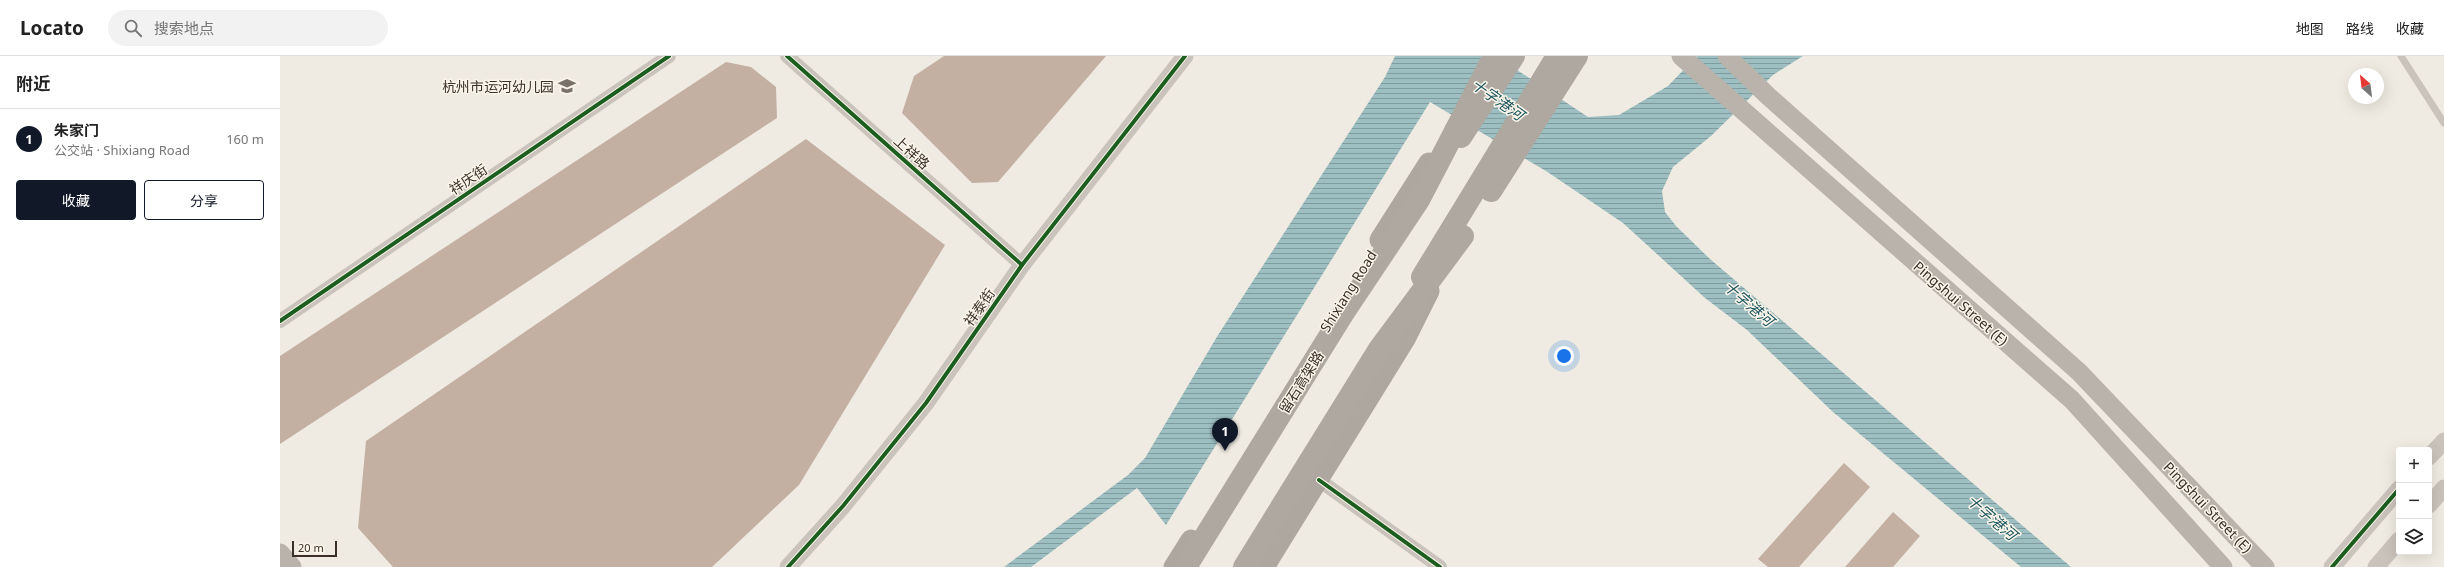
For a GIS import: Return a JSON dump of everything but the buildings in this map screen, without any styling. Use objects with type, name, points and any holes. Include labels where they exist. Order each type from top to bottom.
[{"type":"highway","name":"留石高架路","points":[[1419,200],[1495,56]]},
{"type":"highway","name":"留石高架路","points":[[1186,567],[1343,314],[1514,56]]},
{"type":"highway","points":[[1244,567],[1379,349],[1557,56]]},
{"type":"highway","points":[[1379,349],[1463,236],[1577,56]]},
{"type":"main road","name":"Shixiang Road","points":[[1174,567],[1495,56]]},
{"type":"main road","points":[[1264,567],[1405,339],[1460,230],[1503,158],[1568,56]]},
{"type":"main road","name":"Pingshui Street (E)","points":[[1681,56],[1753,122],[2072,400],[2223,567]]},
{"type":"main road","name":"Pingshui Street (E)","points":[[1727,56],[1768,96],[2079,372],[2265,567]]},
{"type":"main road","points":[[280,553],[292,567]]},
{"type":"street","name":"祥庆街","points":[[280,321],[669,56]]},
{"type":"street","name":"上祥路","points":[[787,56],[1022,265]]},
{"type":"street","name":"祥泰街","points":[[788,567],[843,506],[926,403],[1022,265],[1185,56]]},
{"type":"street","points":[[2432,454],[2444,441]]},
{"type":"street","points":[[1319,480],[1440,567]]},
{"type":"street","points":[[2432,502],[2444,488]]},
{"type":"street","points":[[2332,567],[2396,492]]},
{"type":"street","points":[[2376,567],[2396,544]]},
{"type":"lane","points":[[2401,56],[2444,123]]},
{"type":"water","name":"十字港河","points":[[1395,56],[1496,56],[1588,117],[1619,115],[1668,86],[1697,56],[1803,56],[1773,75],[1711,136],[1673,167],[1662,191],[1665,212],[1676,226],[1710,259],[2071,567],[2021,567],[1833,412],[1747,330],[1705,298],[1623,223],[1546,171],[1430,102],[1166,525],[1137,488],[1031,567],[1004,567],[1128,475],[1145,458],[1218,335],[1385,77]]},
{"type":"cycle path","points":[[280,321],[669,56]]},
{"type":"cycle path","points":[[787,56],[1022,265]]},
{"type":"cycle path","points":[[788,567],[843,506],[926,403],[1022,265],[1185,56]]},
{"type":"cycle path","points":[[1319,480],[1440,567]]},
{"type":"cycle path","points":[[2332,567],[2396,492]]},
{"type":"place","name":"杭州市运河幼儿园","points":[[567,86]]},
{"type":"place","name":"朱家门","points":[[1225,451]]}]
